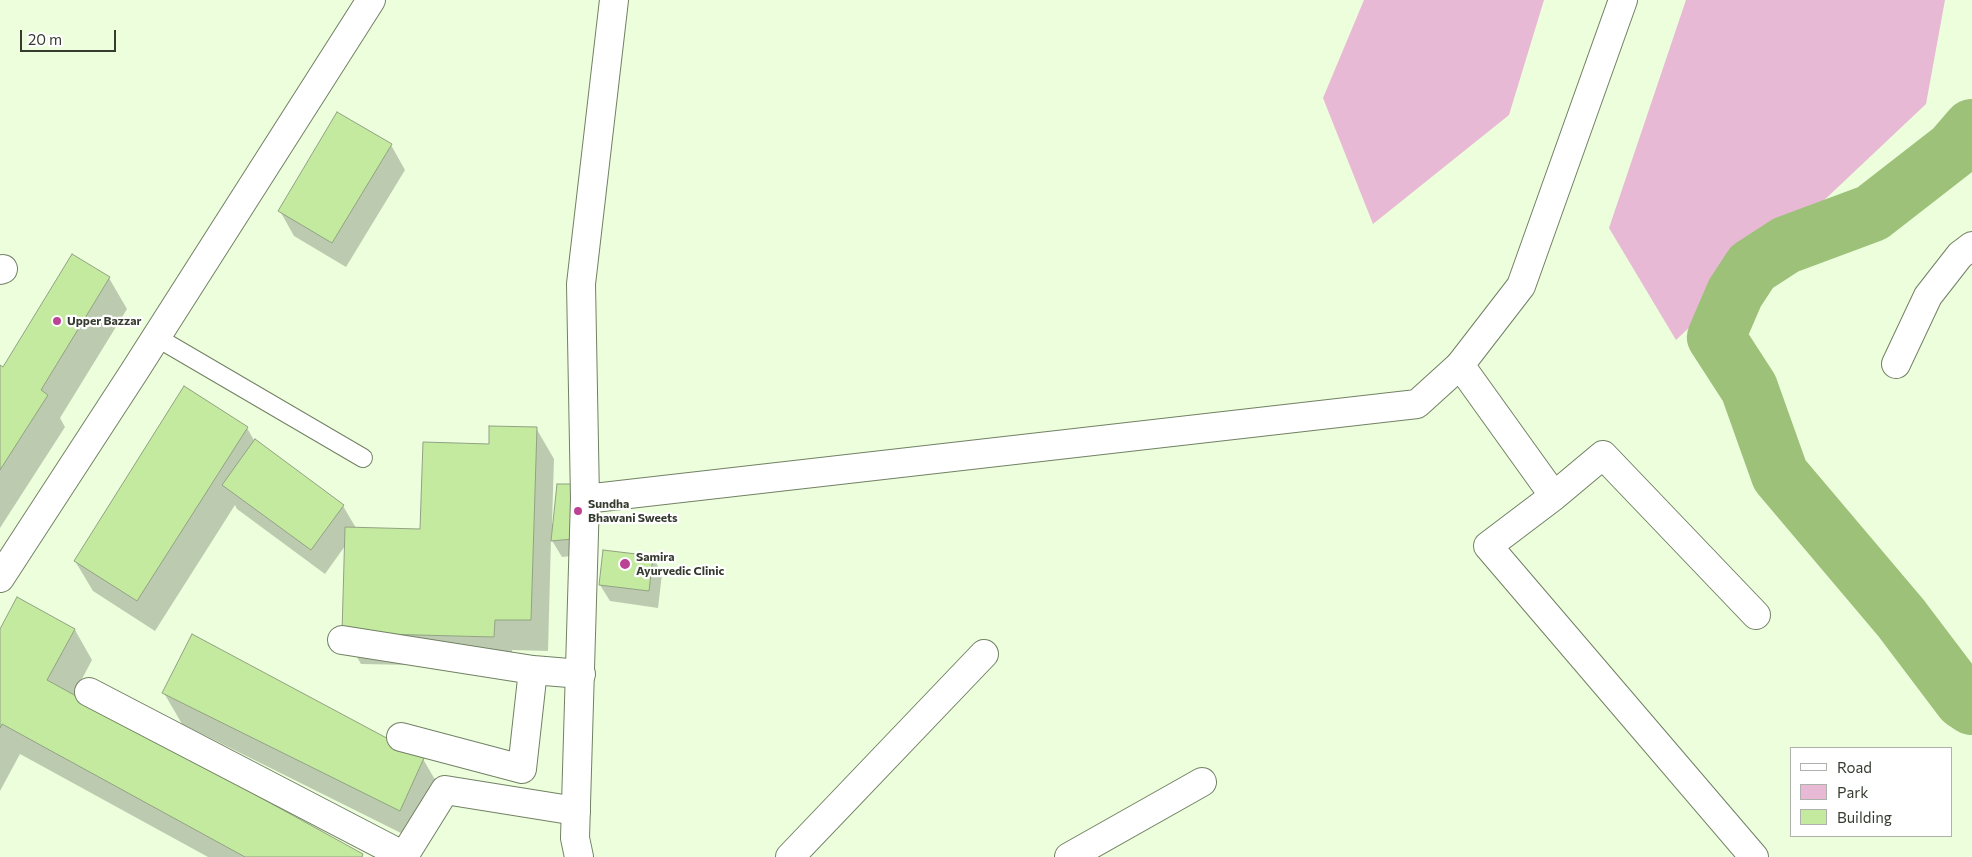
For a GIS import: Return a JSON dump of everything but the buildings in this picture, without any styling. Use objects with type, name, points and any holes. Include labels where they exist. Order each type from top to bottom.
[{"type":"street","points":[[0,578],[370,0]]},
{"type":"street","points":[[579,857],[574,838],[581,674],[584,499],[581,284],[614,0]]},
{"type":"street","points":[[584,499],[1417,404],[1460,366],[1521,286],[1623,0]]},
{"type":"street","points":[[1896,364],[1928,296],[1960,255],[1972,246]]},
{"type":"street","points":[[1460,366],[1554,496]]},
{"type":"street","points":[[1754,857],[1488,546],[1554,496],[1603,455],[1756,615]]},
{"type":"street","points":[[342,640],[533,670],[581,674]]},
{"type":"street","points":[[790,857],[984,654]]},
{"type":"street","points":[[401,737],[522,769],[533,670]]},
{"type":"street","points":[[90,692],[404,856],[445,790],[576,811]]},
{"type":"street","points":[[1069,857],[1202,782]]},
{"type":"lane","points":[[156,337],[363,458]]},
{"type":"green space","points":[[1364,0],[1544,0],[1509,115],[1373,224],[1323,98]]},
{"type":"green space","points":[[1686,0],[1945,0],[1926,104],[1676,340],[1609,228]]},
{"type":"waterway","points":[[1972,128],[1953,150],[1872,213],[1786,245],[1752,267],[1735,293],[1716,337],[1749,388],[1780,475],[1901,618],[1963,700],[1972,706]]},
{"type":"place","name":"Upper Bazzar","points":[[57,321]]},
{"type":"place","name":"Sundha Bhawani Sweets","points":[[578,511]]},
{"type":"place","name":"Samira Ayurvedic Clinic","points":[[625,564]]}]
